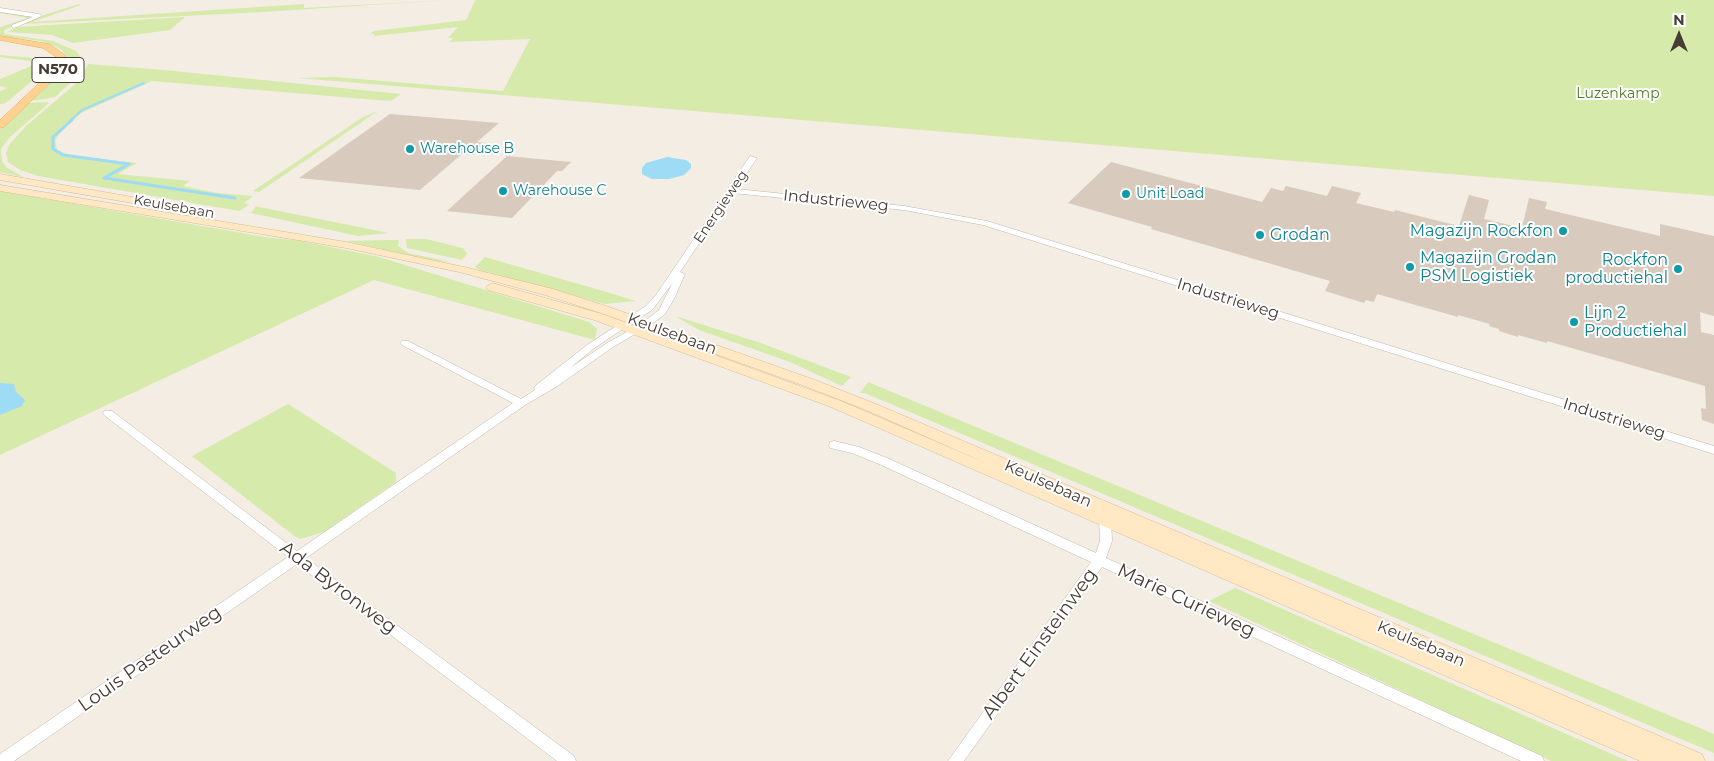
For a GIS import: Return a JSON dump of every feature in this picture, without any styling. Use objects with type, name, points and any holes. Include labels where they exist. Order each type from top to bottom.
[{"type":"main road","name":"N570","points":[[0,40],[35,49],[47,55],[50,62],[48,68],[37,82],[0,115]]},
{"type":"main road","name":"N570","points":[[0,40],[46,46],[62,57],[62,64],[56,72],[0,126]]},
{"type":"main road","name":"Keulsebaan","points":[[0,177],[216,214],[304,234],[346,246]]},
{"type":"main road","name":"Keulsebaan","points":[[0,188],[385,254],[633,325],[864,404],[1695,761]]},
{"type":"main road","name":"Keulsebaan","points":[[633,325],[836,404],[1663,761]]},
{"type":"street","points":[[0,10],[40,16],[14,26]]},
{"type":"street","name":"Energieweg","points":[[633,325],[654,304],[753,158]]},
{"type":"street","name":"Industrieweg","points":[[732,191],[904,208],[984,223],[1714,450]]},
{"type":"street","name":"Energieweg","points":[[633,325],[662,312],[670,299],[689,255]]},
{"type":"street","points":[[521,403],[552,385],[610,345],[633,325]]},
{"type":"street","points":[[521,403],[549,379],[633,325]]},
{"type":"street","points":[[404,343],[521,403]]},
{"type":"street","name":"Louis Pasteurweg","points":[[2,761],[521,403]]},
{"type":"street","name":"Ada Byronweg","points":[[108,413],[297,558],[568,761]]},
{"type":"street","name":"Marie Curieweg","points":[[834,445],[855,450],[883,461],[1537,761]]},
{"type":"street","name":"Albert Einsteinweg","points":[[955,761],[1099,561],[1106,541],[1105,519]]},
{"type":"green space","points":[[449,0],[263,12],[23,24],[79,4],[81,5],[32,22],[304,4],[304,8]]},
{"type":"green space","name":"Luzenkamp","points":[[475,0],[1714,0],[1714,196],[298,78],[335,77],[503,91],[530,39],[450,42],[453,38],[448,38],[458,27],[374,36],[375,34],[370,34],[374,31],[466,20]]},
{"type":"green space","points":[[0,11],[32,17],[6,29],[4,34],[53,41],[76,51],[82,59],[83,67],[76,78],[55,97],[31,101],[61,73],[66,67],[68,58],[62,50],[41,41],[0,36],[0,27],[28,18],[0,13]]},
{"type":"green space","points":[[185,17],[170,30],[73,43],[52,35],[8,32],[17,27]]},
{"type":"green space","points":[[0,55],[43,59],[44,66],[32,81],[6,103],[0,104],[0,91],[8,88],[0,86],[0,79],[37,62],[0,57]]},
{"type":"green space","points":[[88,64],[401,94],[391,101],[152,81],[81,113],[59,134],[55,141],[57,149],[67,155],[137,163],[118,174],[190,181],[183,186],[218,193],[253,196],[244,203],[249,205],[239,211],[38,176],[20,170],[8,162],[6,153],[9,145],[26,126],[80,80]]},
{"type":"green space","points":[[29,103],[49,103],[9,138],[1,149],[2,161],[6,167],[23,177],[0,172],[0,130]]},
{"type":"green space","points":[[378,111],[259,192],[253,191],[363,117]]},
{"type":"green space","points":[[0,191],[265,237],[301,241],[379,257],[589,322],[597,329],[595,340],[374,280],[0,455]]},
{"type":"green space","points":[[256,206],[389,233],[358,236],[251,213]]},
{"type":"green space","points":[[406,239],[426,239],[463,248],[467,254],[462,260],[407,248]]},
{"type":"green space","points":[[399,240],[398,246],[408,253],[451,262],[433,261],[346,241]]},
{"type":"green space","points":[[485,257],[636,301],[605,304],[479,270],[475,267]]},
{"type":"green space","points":[[675,316],[758,342],[851,377],[842,386],[790,362],[699,330]]},
{"type":"green space","points":[[868,382],[1714,734],[1714,753],[865,393],[860,393]]},
{"type":"green space","points":[[288,404],[396,473],[396,482],[324,532],[300,539],[192,456]]},
{"type":"green space","points":[[1235,588],[1628,761],[1551,761],[1209,601]]},
{"type":"water","points":[[667,157],[686,160],[691,164],[691,168],[684,175],[669,179],[652,179],[642,174],[642,168],[646,163]]},
{"type":"water","points":[[0,383],[14,384],[16,392],[25,400],[22,406],[0,415]]},
{"type":"building","name":"Warehouse B","points":[[390,114],[499,123],[477,142],[487,143],[473,155],[462,154],[420,190],[299,178]]},
{"type":"building","name":"Warehouse C","points":[[507,156],[571,162],[562,171],[557,171],[512,218],[447,211]]},
{"type":"building","points":[[1111,162],[1262,202],[1271,188],[1283,191],[1286,186],[1327,196],[1332,186],[1361,193],[1356,203],[1394,212],[1395,210],[1459,226],[1469,195],[1489,200],[1484,219],[1522,228],[1529,198],[1547,202],[1545,209],[1660,236],[1660,224],[1714,236],[1714,316],[1700,312],[1701,332],[1714,335],[1714,424],[1702,420],[1701,408],[1706,409],[1705,386],[1547,341],[1547,343],[1518,335],[1518,337],[1499,331],[1499,329],[1489,326],[1490,324],[1377,294],[1374,302],[1366,300],[1364,303],[1325,291],[1330,281],[1068,203]]},
{"type":"waterway","points":[[70,121],[82,110],[144,83]]},
{"type":"waterway","points":[[72,120],[53,137],[53,149],[63,155],[129,164],[104,178],[235,198]]},
{"type":"place","name":"Warehouse B","points":[[410,149]]},
{"type":"place","name":"Warehouse C","points":[[503,191]]},
{"type":"place","name":"Unit Load","points":[[1126,194]]},
{"type":"place","name":"Magazijn Rockfon","points":[[1563,231]]},
{"type":"place","name":"Grodan","points":[[1260,235]]},
{"type":"place","name":"Magazijn Grodan PSM Logistiek","points":[[1410,267]]},
{"type":"place","name":"Rockfon productiehal","points":[[1678,269]]},
{"type":"place","name":"Lijn 2 Productiehal","points":[[1574,322]]}]
